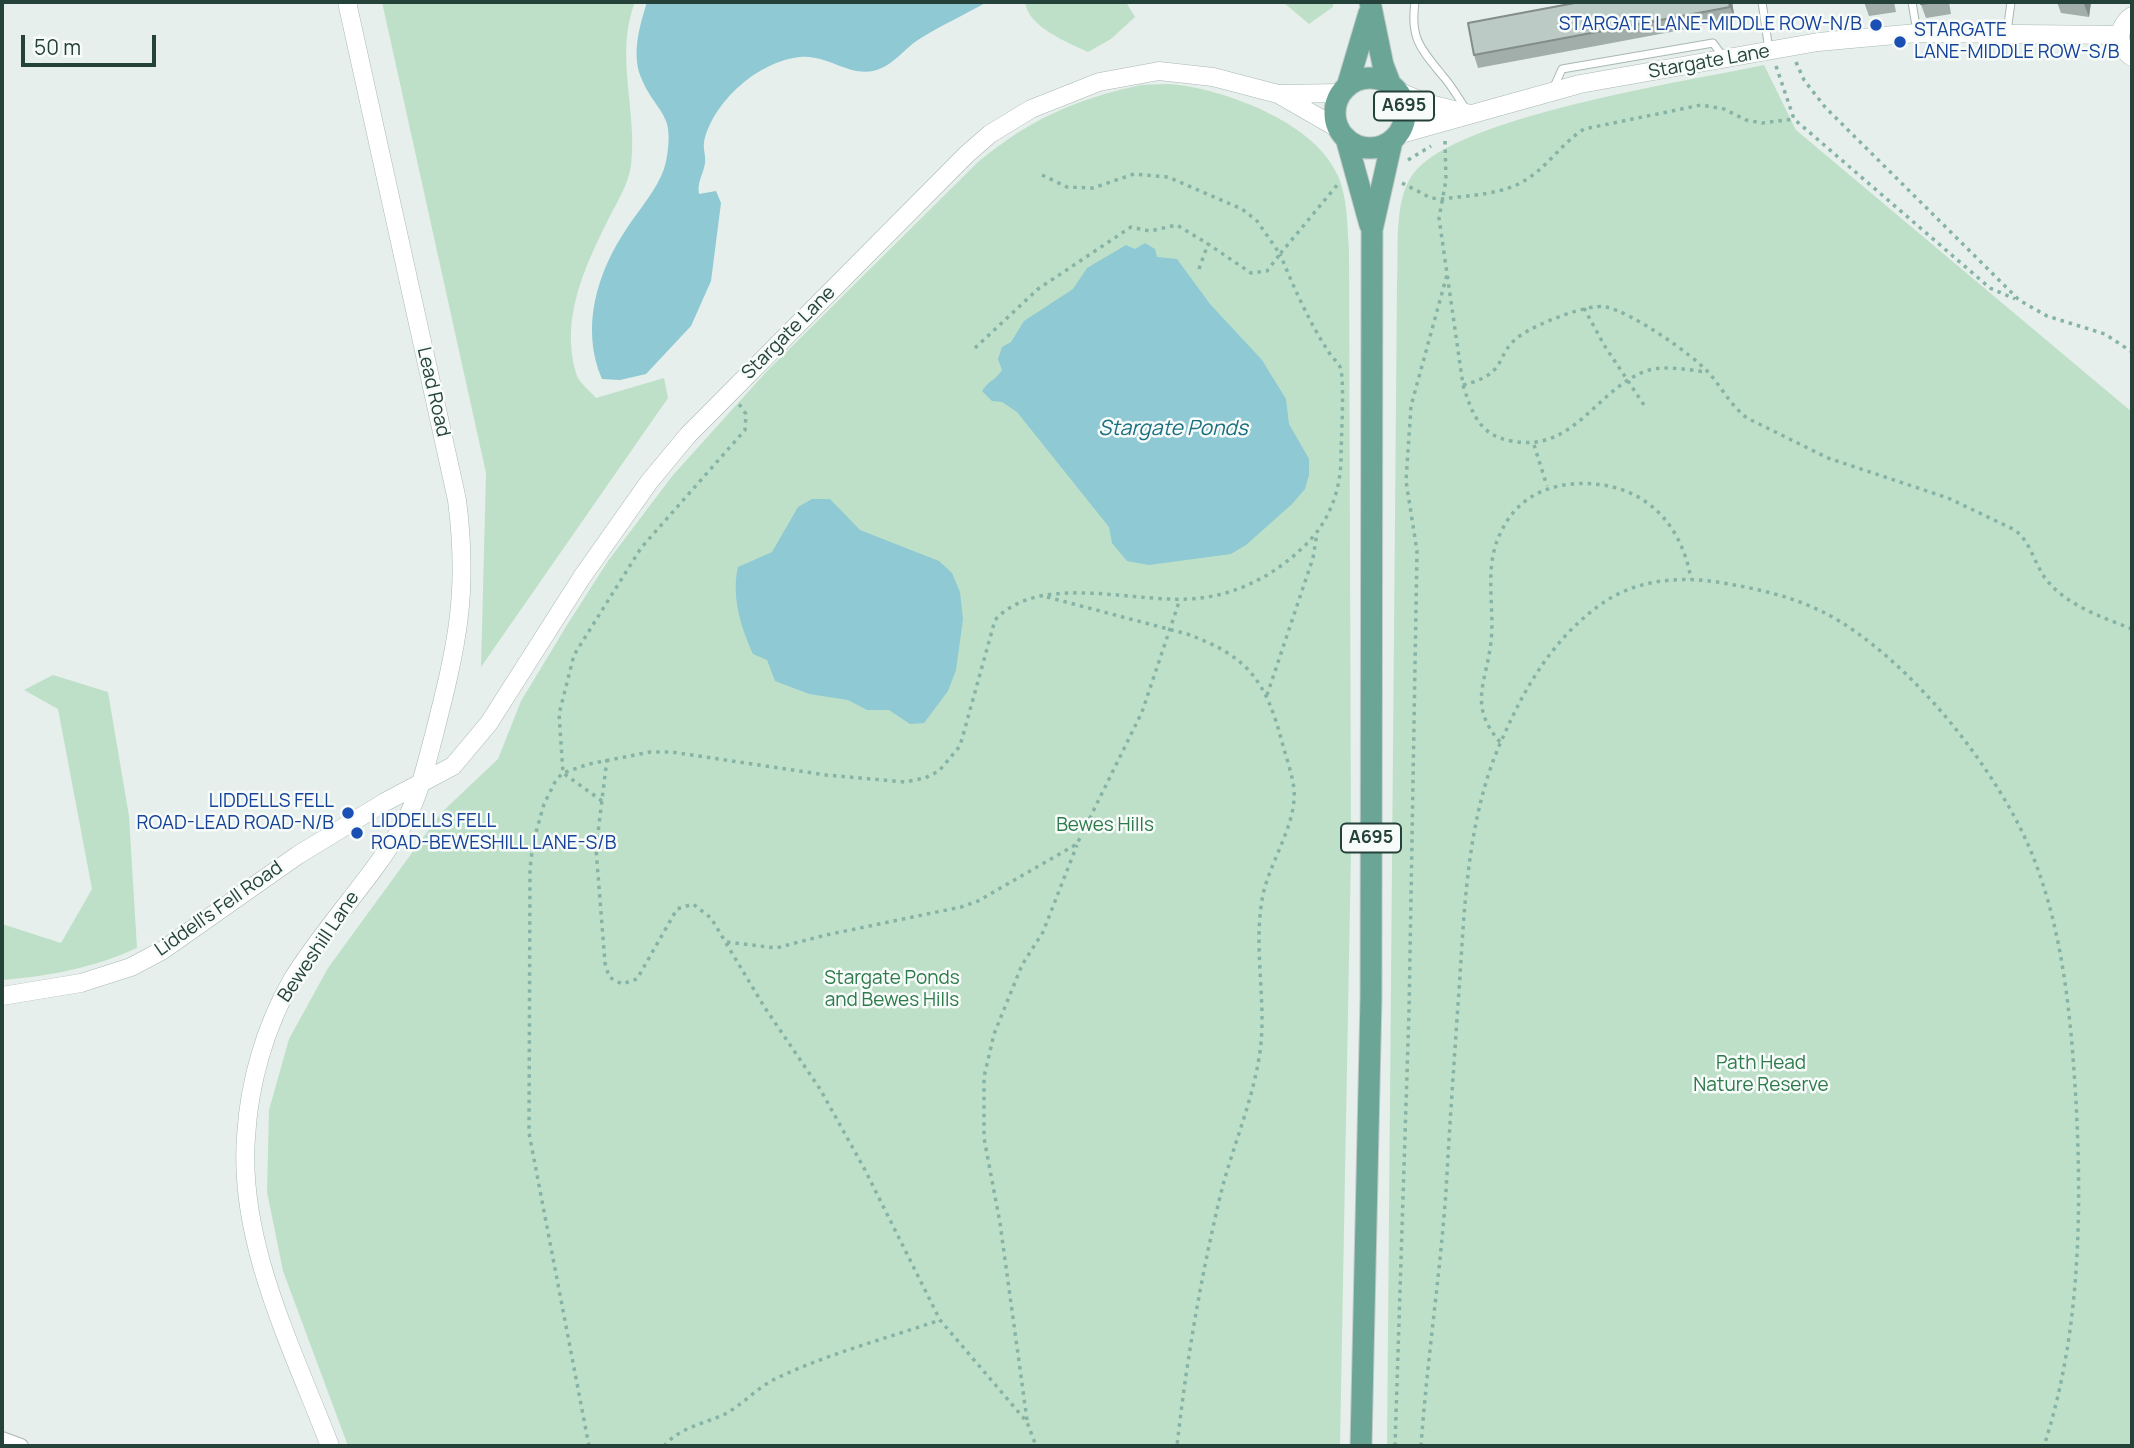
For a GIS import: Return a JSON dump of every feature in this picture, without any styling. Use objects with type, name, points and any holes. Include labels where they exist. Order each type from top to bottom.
[{"type":"main road","name":"A695","points":[[1361,1446],[1371,984],[1371,230],[1395,138],[1405,118],[1370,5]]},
{"type":"main road","name":"A695","points":[[1370,5],[1336,110],[1371,230]]},
{"type":"main road","name":"A695","points":[[1344,90],[1372,78],[1394,87]]},
{"type":"main road","name":"A695","points":[[1343,134],[1365,147],[1395,138]]},
{"type":"street","name":"Lead Road","points":[[347,2],[455,489],[461,536],[463,602],[459,635],[421,784]]},
{"type":"street","points":[[2132,16],[2124,23],[2120,35],[2123,49],[2132,57]]},
{"type":"street","name":"Stargate Lane","points":[[1395,138],[1552,91],[1790,47],[1917,33],[2120,35]]},
{"type":"street","name":"Stargate Lane","points":[[421,784],[453,766],[473,745],[582,576],[649,482],[730,391],[990,134],[1031,109],[1099,82],[1159,71],[1213,77],[1279,94],[1343,134]]},
{"type":"street","name":"Stargate Lane","points":[[1394,87],[1426,103],[1470,114]]},
{"type":"street","name":"Stargate Lane","points":[[1279,94],[1344,90]]},
{"type":"street","name":"Liddell's Fell Road","points":[[2,996],[81,984],[131,967],[163,950],[298,855],[385,802],[421,784]]},
{"type":"street","name":"Beweshill Lane","points":[[330,1446],[275,1304],[260,1256],[246,1167],[250,1101],[267,1034],[279,1005],[313,950],[390,846],[404,823],[421,784]]},
{"type":"street","points":[[2,1439],[21,1446]]},
{"type":"lane","points":[[1415,2],[1412,20],[1415,39],[1426,58],[1443,76],[1470,114]]},
{"type":"lane","points":[[1762,2],[1770,51]]},
{"type":"lane","points":[[1912,2],[1917,33]]},
{"type":"lane","points":[[2007,33],[2011,2]]},
{"type":"path","points":[[1790,47],[1804,80],[1825,107],[2019,300]]},
{"type":"path","points":[[1770,51],[1794,119],[1990,288],[2047,316],[2105,334],[2132,352]]},
{"type":"path","points":[[1396,181],[1431,198],[1442,199],[1494,191],[1526,180],[1568,139],[1584,129],[1701,105],[1724,109],[1746,120],[1762,123],[1794,119]]},
{"type":"path","points":[[1403,166],[1419,151],[1457,137]]},
{"type":"path","points":[[1445,141],[1448,165],[1439,218],[1463,384],[1471,411],[1484,431],[1496,438],[1534,445],[1560,436],[1643,372],[1661,368],[1709,372]]},
{"type":"path","points":[[589,1446],[529,1133],[530,869],[533,843],[544,804],[556,780],[563,772],[607,759],[650,752],[672,752],[826,775],[905,782],[925,778],[950,760],[960,746],[995,620],[1013,605],[1041,596],[1085,593],[1180,600],[1221,595],[1253,582],[1285,564],[1317,533],[1328,515],[1341,473],[1341,369],[1293,285],[1280,254],[1257,222],[1242,209],[1168,177],[1134,174],[1093,188],[1067,187],[1042,175]]},
{"type":"path","points":[[975,348],[1038,289],[1131,227],[1150,232],[1177,225],[1251,272],[1267,271],[1340,183]]},
{"type":"path","points":[[1199,269],[1208,244]]},
{"type":"path","points":[[1395,1446],[1409,1012],[1417,551],[1406,481],[1414,393],[1447,271]]},
{"type":"path","points":[[1463,384],[1493,373],[1520,335],[1584,308],[1606,306],[1682,349],[1709,372],[1739,412],[1747,418],[1828,458],[1948,498],[2013,528],[2020,533],[2044,577],[2054,588],[2095,614],[2132,629]]},
{"type":"path","points":[[1584,308],[1646,408]]},
{"type":"path","points":[[602,801],[563,772],[559,714],[574,655],[641,548],[745,430],[746,414],[730,391]]},
{"type":"path","points":[[1534,445],[1548,486]]},
{"type":"path","points":[[1500,741],[1489,729],[1481,712],[1480,694],[1491,636],[1490,574],[1493,549],[1513,513],[1548,486],[1588,483],[1618,486],[1635,494],[1655,510],[1677,537],[1687,556],[1691,579]]},
{"type":"path","points":[[1267,695],[1313,558],[1317,533]]},
{"type":"path","points":[[1421,1446],[1442,1253],[1469,869],[1482,800],[1500,741],[1541,666],[1571,629],[1603,602],[1632,588],[1667,580],[1691,579],[1786,597],[1824,613],[1857,633],[1939,711],[1979,757],[2010,806],[2035,861],[2054,924],[2065,978],[2073,1051],[2078,1153],[2074,1306],[2064,1371],[2044,1446]]},
{"type":"path","points":[[1041,596],[1080,603],[1171,629],[1224,650],[1257,677],[1267,695],[1293,784],[1294,800],[1262,898],[1258,941],[1260,1054],[1216,1214],[1187,1356],[1177,1446]]},
{"type":"path","points":[[1035,1446],[1027,1422],[1000,1223],[984,1138],[985,1077],[994,1034],[1022,965],[1043,932],[1077,844],[1142,712],[1180,600]]},
{"type":"path","points":[[607,759],[596,849],[605,963],[609,976],[622,984],[636,979],[670,917],[686,904],[701,907],[727,942],[845,1134],[940,1320],[1027,1422]]},
{"type":"path","points":[[727,942],[775,948],[961,907],[978,901],[1077,844]]},
{"type":"path","points":[[664,1446],[671,1438],[726,1413],[771,1381],[806,1366],[940,1320]]},
{"type":"green space","points":[[382,2],[635,2],[626,42],[632,125],[630,173],[591,256],[577,293],[571,333],[572,353],[577,376],[596,398],[664,378],[668,398],[481,667],[486,473]]},
{"type":"green space","points":[[1025,2],[1126,2],[1135,17],[1111,39],[1088,52],[1041,26],[1033,19]]},
{"type":"green space","points":[[1283,2],[1333,2],[1333,7],[1309,24]]},
{"type":"green space","name":"Path Head Nature Reserve","points":[[1764,65],[1796,130],[2132,412],[2132,1446],[1387,1446],[1397,283],[1398,227],[1402,198],[1413,174],[1437,153],[1475,135],[1523,118],[1576,104]]},
{"type":"green space","name":"Stargate Ponds and Bewes Hills","points":[[1174,84],[1223,95],[1246,103],[1292,126],[1327,157],[1338,176],[1345,203],[1349,250],[1351,851],[1340,1446],[348,1446],[283,1271],[267,1192],[269,1110],[289,1039],[328,968],[441,813],[498,759],[521,701],[608,561],[673,475],[767,371],[978,162],[997,147],[1035,122],[1075,104],[1141,85]]},
{"type":"green space","points":[[53,675],[108,692],[129,816],[137,948],[71,970],[2,980],[2,924],[61,943],[92,889],[58,709],[24,690]]},
{"type":"water","points":[[647,2],[987,2],[921,38],[880,69],[864,72],[819,59],[800,57],[769,66],[740,86],[717,112],[704,142],[705,163],[699,182],[699,194],[716,191],[721,203],[711,281],[691,326],[646,374],[620,380],[602,379],[592,340],[592,320],[600,282],[616,245],[657,184],[668,152],[666,121],[646,89],[638,66],[638,38]]},
{"type":"water","name":"Stargate Ponds","points":[[1145,243],[1155,249],[1157,257],[1177,259],[1210,304],[1262,360],[1286,399],[1289,424],[1309,459],[1309,475],[1305,489],[1246,545],[1231,554],[1149,565],[1127,561],[1112,543],[1109,527],[1017,412],[1002,402],[992,401],[982,391],[1002,370],[998,359],[1002,347],[1011,342],[1024,321],[1073,289],[1087,268],[1126,245],[1135,249]]},
{"type":"water","points":[[812,499],[830,499],[860,530],[939,561],[952,573],[960,592],[963,619],[956,670],[948,691],[924,723],[910,724],[889,710],[867,710],[848,700],[809,694],[775,681],[767,660],[753,654],[738,612],[738,567],[772,552],[798,507]]},
{"type":"building","points":[[1580,2],[1729,2],[1730,7],[1474,55],[1468,23]]},
{"type":"place","name":"STARGATE LANE-MIDDLE ROW-N/B","points":[[1876,25]]},
{"type":"place","name":"STARGATE LANE-MIDDLE ROW-S/B","points":[[1900,42]]},
{"type":"place","name":"LIDDELLS FELL ROAD-LEAD ROAD-N/B","points":[[348,813]]},
{"type":"place","name":"LIDDELLS FELL ROAD-BEWESHILL LANE-S/B","points":[[357,833]]},
{"type":"park label","name":"Bewes Hills","points":[[1105,826]]}]
